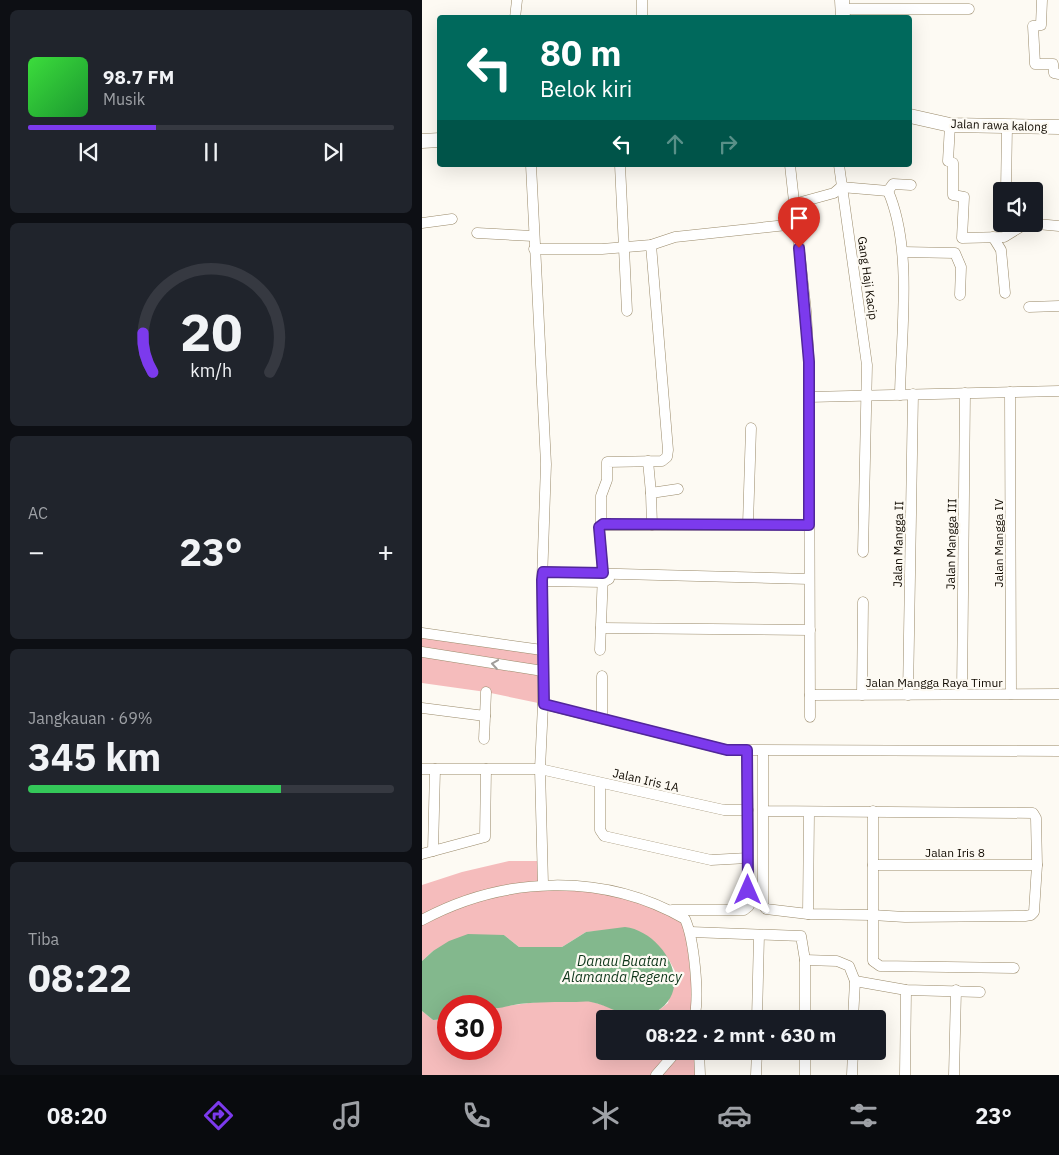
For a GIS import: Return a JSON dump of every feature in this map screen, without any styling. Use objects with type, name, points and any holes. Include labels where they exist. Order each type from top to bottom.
[{"type":"street","points":[[515,15],[517,0]]},
{"type":"street","points":[[642,0],[642,15]]},
{"type":"street","points":[[1042,0],[1041,25],[1033,26],[1035,64],[1053,64],[1054,72],[1058,74]]},
{"type":"street","points":[[843,9],[969,9]]},
{"type":"street","name":"Jalan rawa kalong","points":[[912,116],[950,125],[1058,127]]},
{"type":"street","points":[[950,125],[947,150],[948,161],[953,163],[952,195],[964,197],[962,238],[1004,237],[1009,232]]},
{"type":"street","points":[[1006,182],[1007,126]]},
{"type":"street","points":[[422,141],[437,140]]},
{"type":"street","points":[[531,167],[533,236],[546,464],[542,650],[544,704],[540,769],[543,884]]},
{"type":"street","points":[[620,167],[627,312]]},
{"type":"street","points":[[790,167],[806,311],[809,397],[810,717]]},
{"type":"street","name":"Gang Haji Kacip","points":[[839,167],[867,365],[863,552]]},
{"type":"street","points":[[888,191],[893,184],[911,185]]},
{"type":"street","points":[[794,204],[834,193],[841,187],[888,191]]},
{"type":"street","points":[[888,191],[900,225],[903,252],[900,395]]},
{"type":"street","points":[[422,223],[452,219]]},
{"type":"street","points":[[534,249],[651,245],[675,237],[796,224]]},
{"type":"street","points":[[1043,225],[1058,226]]},
{"type":"street","points":[[477,233],[533,236]]},
{"type":"street","points":[[992,238],[1001,250],[1005,293]]},
{"type":"street","points":[[600,650],[603,577],[599,527],[601,525],[601,496],[607,480],[606,462],[662,461],[667,457],[668,450],[651,245]]},
{"type":"street","points":[[903,252],[955,253],[960,267],[960,295]]},
{"type":"street","points":[[1030,307],[1058,306]]},
{"type":"street","points":[[809,397],[1058,391]]},
{"type":"street","name":"Jalan Mangga IV","points":[[1010,392],[1011,694]]},
{"type":"street","name":"Jalan Mangga III","points":[[962,694],[965,393]]},
{"type":"street","name":"Jalan Mangga II","points":[[908,695],[913,394]]},
{"type":"street","points":[[748,524],[751,428]]},
{"type":"street","points":[[648,461],[652,525]]},
{"type":"street","points":[[651,493],[678,489]]},
{"type":"street","points":[[601,525],[809,525]]},
{"type":"street","points":[[543,576],[603,577],[616,575],[810,579]]},
{"type":"street","points":[[862,695],[863,602]]},
{"type":"street","points":[[601,628],[810,630]]},
{"type":"street","points":[[422,633],[542,650]]},
{"type":"street","points":[[422,652],[543,672]]},
{"type":"street","points":[[602,676],[602,718]]},
{"type":"street","points":[[484,738],[486,692]]},
{"type":"street","name":"Jalan Mangga Raya Timur","points":[[810,695],[1058,694]]},
{"type":"street","points":[[544,704],[727,750],[1058,751]]},
{"type":"street","points":[[422,708],[485,716]]},
{"type":"street","points":[[670,910],[744,910],[749,906],[747,750]]},
{"type":"street","points":[[763,751],[763,811],[763,905],[766,909],[808,914],[872,915],[905,918],[1032,915],[1034,912],[1037,865],[1036,818],[1033,813],[763,811]]},
{"type":"street","name":"Jalan Iris 1A","points":[[422,769],[540,769],[724,810],[748,810]]},
{"type":"street","points":[[433,851],[435,769]]},
{"type":"street","points":[[422,854],[485,837],[486,769]]},
{"type":"street","points":[[600,783],[600,830],[604,836],[711,860],[748,858]]},
{"type":"street","points":[[874,811],[873,961],[880,966],[1014,968]]},
{"type":"street","points":[[808,914],[809,812]]},
{"type":"street","name":"Jalan Iris 8","points":[[873,865],[1037,865]]},
{"type":"street","points":[[422,920],[451,905],[493,891],[543,884],[606,890],[642,899],[670,910],[685,919],[691,932],[695,970],[695,1010]]},
{"type":"street","points":[[691,932],[802,937],[805,960],[805,1010]]},
{"type":"street","points":[[757,1010],[759,935]]},
{"type":"street","points":[[805,960],[844,962],[849,966],[854,980],[854,1010]]},
{"type":"street","points":[[854,980],[906,990],[980,992]]},
{"type":"street","points":[[905,1075],[906,990]]},
{"type":"street","points":[[954,1075],[956,990]]},
{"type":"street","points":[[659,1074],[670,1060]]},
{"type":"street","points":[[700,1060],[700,1075]]},
{"type":"street","points":[[756,1075],[757,1060]]},
{"type":"street","points":[[805,1060],[805,1075]]},
{"type":"street","points":[[852,1075],[853,1060]]},
{"type":"shaded area","points":[[422,633],[542,650],[543,704],[486,692],[422,683]]},
{"type":"shaded area","points":[[509,861],[542,861],[543,884],[606,890],[685,919],[694,1010],[659,1010],[668,1003],[675,971],[669,960],[657,946],[604,931],[586,932],[562,947],[519,947],[504,935],[433,951],[422,961],[422,885],[462,872]]},
{"type":"shaded area","points":[[551,1000],[590,1001],[614,1010],[596,1010],[596,1060],[699,1060],[700,1075],[422,1075],[422,1011],[433,1020],[437,1020],[437,1060],[502,1060],[502,1007]]},
{"type":"water","name":"Danau Buatan Alamanda Regency","points":[[625,927],[639,931],[651,938],[662,949],[670,962],[674,975],[674,989],[668,1001],[658,1010],[613,1010],[591,1002],[527,1003],[502,1007],[502,995],[437,995],[437,1020],[433,1020],[422,1011],[422,961],[449,941],[468,934],[504,935],[519,947],[562,947],[586,932]]},
{"type":"route","points":[[748,890],[747,750],[727,750],[544,704],[542,580],[543,572],[603,573],[599,527],[603,524],[809,525],[809,362],[799,248]]}]
